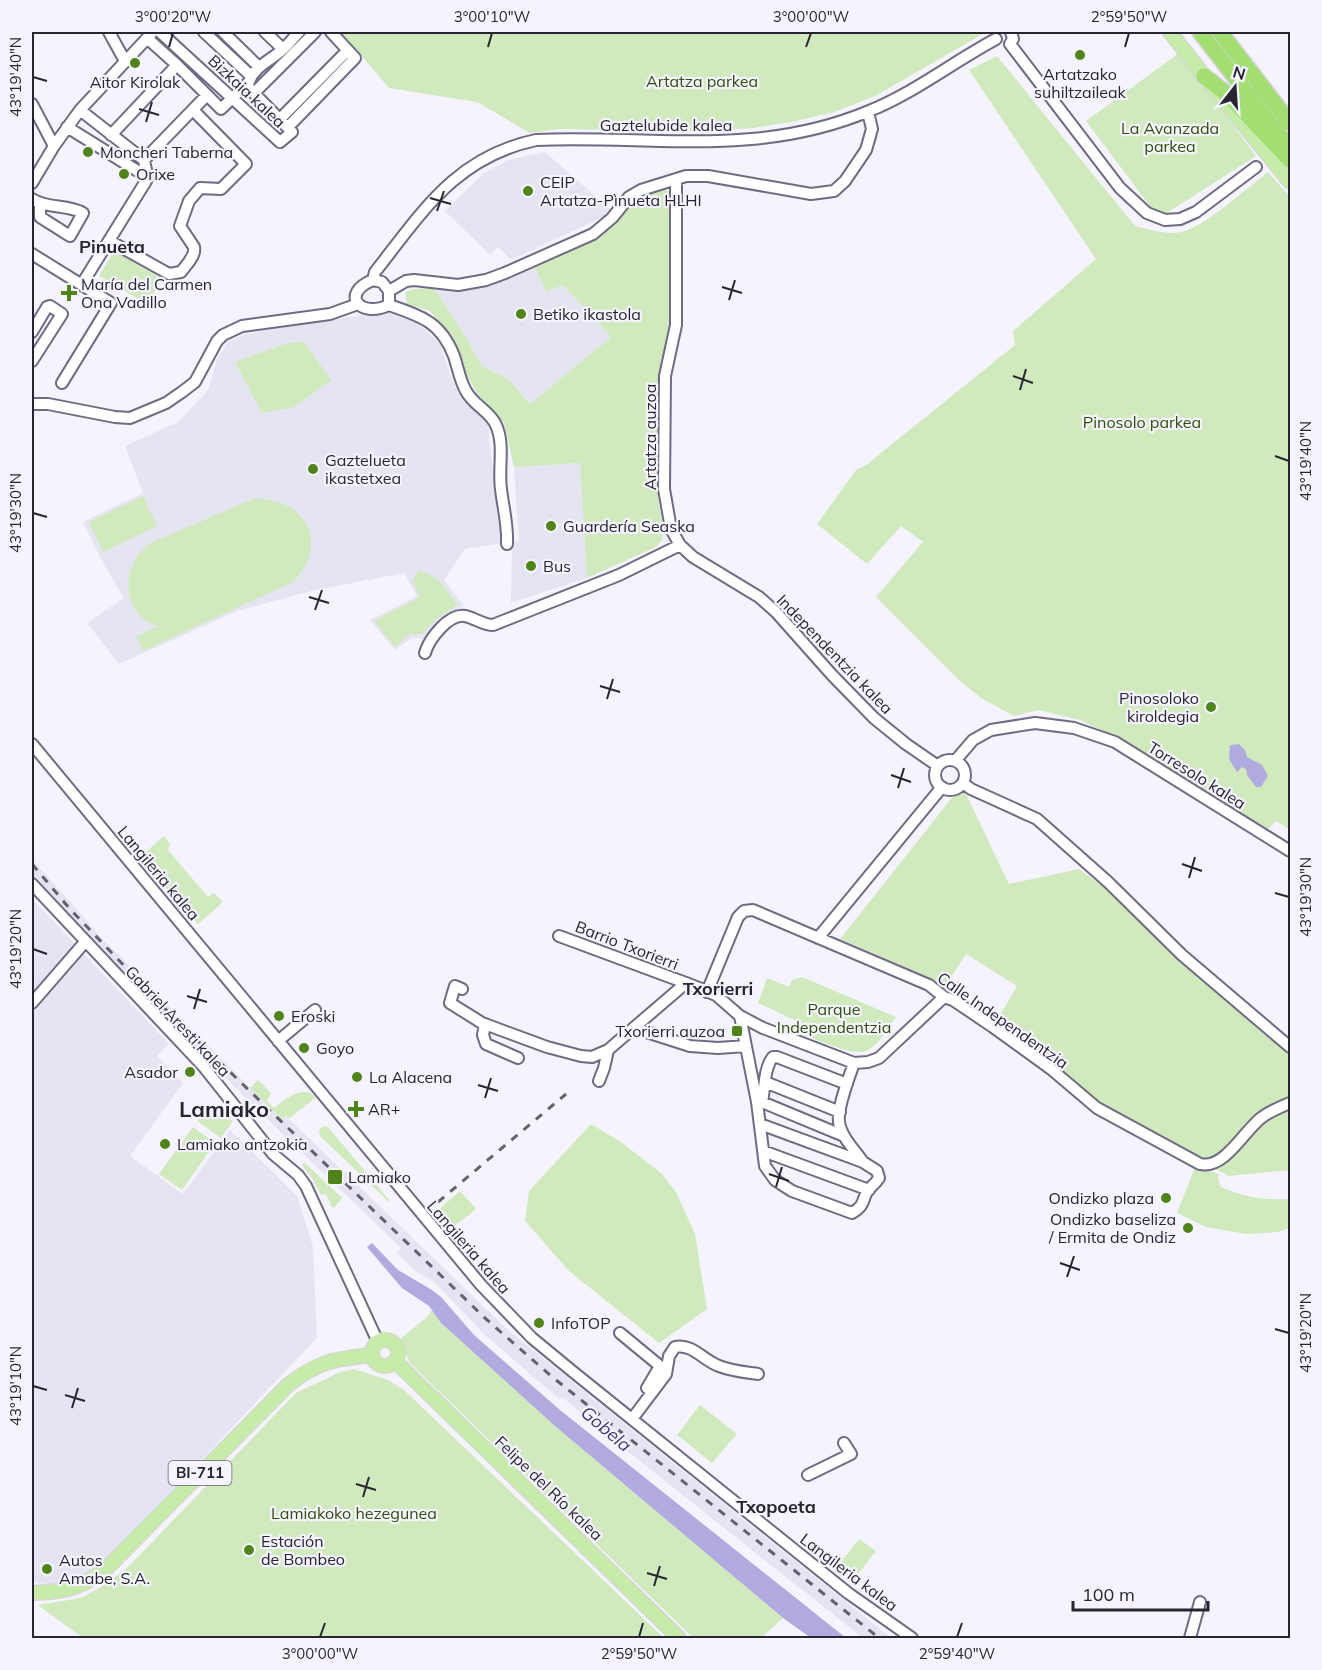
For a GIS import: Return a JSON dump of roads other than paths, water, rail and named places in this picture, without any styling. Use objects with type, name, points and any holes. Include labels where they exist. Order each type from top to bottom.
[{"type":"highway","points":[[1200,32],[1290,148]]},
{"type":"highway","points":[[1220,32],[1290,123]]},
{"type":"highway","points":[[1233,32],[1290,117]]},
{"type":"highway","points":[[1204,76],[1228,95],[1290,160]]},
{"type":"main road","points":[[1170,32],[1290,182]]},
{"type":"main road","points":[[387,1340],[395,1345],[398,1353],[391,1364],[381,1366],[377,1364],[372,1355],[374,1345],[378,1342],[387,1340]]},
{"type":"main road","name":"BI-711","points":[[32,1593],[49,1593],[76,1587],[105,1570],[288,1384],[303,1373],[314,1366],[332,1360],[372,1355]]},
{"type":"main road","name":"Felipe del Río kalea","points":[[394,1361],[679,1638]]},
{"type":"street","points":[[109,32],[125,61]]},
{"type":"street","name":"Bizkaia kalea","points":[[160,32],[280,142],[291,132],[254,93],[252,76]]},
{"type":"street","points":[[204,32],[252,76]]},
{"type":"street","points":[[223,32],[252,76]]},
{"type":"street","points":[[265,32],[283,49]]},
{"type":"street","points":[[254,93],[315,32]]},
{"type":"street","points":[[284,123],[351,54],[331,32]]},
{"type":"street","points":[[1010,44],[1013,39],[1011,32]]},
{"type":"street","points":[[232,98],[252,76],[283,49],[292,34]]},
{"type":"street","points":[[32,183],[54,146],[80,110],[150,35]]},
{"type":"street","name":"Bizkaia kalea","points":[[150,35],[221,109],[232,98]]},
{"type":"street","points":[[997,35],[1002,45],[1010,44]]},
{"type":"street","name":"Gaztelubide kalea","points":[[373,280],[375,273],[444,187],[470,166],[492,154],[536,140],[724,142],[805,132],[868,112],[902,95],[997,35]]},
{"type":"street","points":[[1010,44],[1120,188],[1147,213],[1165,220],[1180,219],[1196,212],[1256,167]]},
{"type":"street","points":[[111,135],[177,65]]},
{"type":"street","points":[[67,127],[141,172],[207,95]]},
{"type":"street","points":[[32,104],[54,146]]},
{"type":"street","points":[[80,110],[145,165],[148,175],[82,284]]},
{"type":"street","points":[[110,241],[169,274],[181,272],[192,256],[195,251],[194,247],[180,226],[189,201],[200,188],[221,189],[246,164],[193,110]]},
{"type":"street","points":[[389,291],[406,281],[458,285],[486,280],[505,273],[593,234],[612,218],[630,197],[641,190],[686,176],[708,176],[811,194],[834,191],[846,181],[866,150],[872,129],[868,112]]},
{"type":"street","name":"Artatza auzoa","points":[[676,180],[676,325],[664,376],[664,467],[667,513],[671,530],[680,544]]},
{"type":"street","points":[[32,254],[111,303],[62,383]]},
{"type":"street","points":[[389,305],[389,291],[382,282],[373,280],[363,284],[356,292],[355,298],[358,304],[368,310],[380,309],[389,305],[434,324],[443,334],[453,354],[466,393],[498,427],[501,488],[508,531],[507,544]]},
{"type":"street","points":[[32,404],[48,404],[130,418],[166,403],[195,382],[217,341],[242,326],[330,314],[358,304]]},
{"type":"street","points":[[32,332],[47,307],[50,306],[62,314],[32,361]]},
{"type":"street","points":[[424,653],[428,641],[455,617],[462,615],[486,625],[493,625],[619,575],[680,544]]},
{"type":"street","name":"Independentzia kalea","points":[[680,544],[707,567],[759,597],[776,612],[874,718],[938,766]]},
{"type":"street","name":"Torresolo kalea","points":[[955,761],[973,740],[984,733],[1006,726],[1046,724],[1082,730],[1123,747],[1290,851]]},
{"type":"street","name":"Langileria kalea","points":[[32,744],[481,1285],[532,1338],[848,1593],[912,1638]]},
{"type":"street","points":[[947,761],[955,761],[964,769],[963,783],[956,789],[942,787],[935,776],[938,766],[947,761]]},
{"type":"street","points":[[963,783],[971,789],[1037,819],[1108,882],[1171,944],[1290,1047]]},
{"type":"street","points":[[819,938],[942,787]]},
{"type":"street","name":"Gabriel Aresti kalea","points":[[32,884],[203,1066],[273,1154],[298,1175],[306,1186],[378,1342]]},
{"type":"street","name":"Calle Independentzia","points":[[707,992],[738,917],[744,911],[753,910],[929,985],[1041,1062],[1097,1108],[1200,1164],[1211,1164],[1225,1156],[1259,1119],[1272,1110],[1290,1103]]},
{"type":"street","name":"Barrio Txorierri","points":[[559,936],[716,995],[740,1016],[764,1028],[854,1063]]},
{"type":"street","points":[[32,1003],[85,942]]},
{"type":"street","name":"Barrio Txorierri","points":[[462,989],[455,986],[450,1003],[485,1024],[547,1047],[592,1057],[608,1050],[686,983]]},
{"type":"street","points":[[863,1162],[844,1136],[839,1121],[854,1063],[879,1058],[944,997]]},
{"type":"street","points":[[278,1041],[315,1010]]},
{"type":"street","points":[[740,1016],[760,1102],[760,1124],[765,1166],[775,1180],[792,1191],[852,1213],[862,1207],[869,1190],[879,1178],[878,1171],[863,1162],[760,1124]]},
{"type":"street","points":[[485,1024],[483,1035],[486,1044],[518,1058]]},
{"type":"street","points":[[634,1028],[690,1046],[718,1048],[746,1046]]},
{"type":"street","points":[[599,1081],[608,1050]]},
{"type":"street","points":[[760,1102],[772,1057],[847,1084]]},
{"type":"street","points":[[765,1082],[840,1112]]},
{"type":"street","points":[[760,1102],[844,1136]]},
{"type":"street","points":[[763,1151],[869,1190]]},
{"type":"street","points":[[620,1333],[660,1365],[629,1417]]},
{"type":"street","points":[[629,1417],[666,1374],[669,1356],[675,1347],[689,1347],[706,1360],[721,1367],[758,1374]]},
{"type":"street","points":[[808,1475],[851,1454],[844,1443]]},
{"type":"street","points":[[1190,1638],[1200,1602]]},
{"type":"railway","points":[[32,864],[70,909],[171,1015],[486,1319],[551,1376],[879,1638]]},
{"type":"railway","points":[[438,1202],[566,1094]]},
{"type":"place","name":"Artatzako suhiltzaileak","points":[[1080,55]]},
{"type":"place","name":"Aitor Kirolak","points":[[135,63]]},
{"type":"place","name":"Moncheri Taberna","points":[[88,152]]},
{"type":"place","name":"Orixe","points":[[124,174]]},
{"type":"place","name":"CEIP Artatza-Pìnueta HLHI","points":[[528,191]]},
{"type":"place","name":"María del Carmen Ona Vadillo","points":[[69,293]]},
{"type":"place","name":"Betiko ikastola","points":[[521,314]]},
{"type":"place","name":"Gaztelueta ikastetxea","points":[[313,469]]},
{"type":"place","name":"Guardería Seaska","points":[[551,526]]},
{"type":"place","name":"Bus","points":[[531,566]]},
{"type":"place","name":"Pinosoloko kiroldegia","points":[[1211,707]]},
{"type":"place","name":"Eroski","points":[[279,1016]]},
{"type":"place","name":"Txorierri auzoa","points":[[737,1031]]},
{"type":"place","name":"Goyo","points":[[304,1048]]},
{"type":"place","name":"Asador","points":[[190,1072]]},
{"type":"place","name":"La Alacena","points":[[357,1077]]},
{"type":"place","name":"AR+","points":[[356,1109]]},
{"type":"place","name":"Lamiako antzokia","points":[[165,1144]]},
{"type":"place","name":"Lamiako","points":[[335,1177]]},
{"type":"place","name":"Ondizko plaza","points":[[1166,1198]]},
{"type":"place","name":"Ondizko baseliza / Ermita de Ondiz","points":[[1188,1228]]},
{"type":"place","name":"InfoTOP","points":[[539,1323]]},
{"type":"place","name":"Estación de Bombeo","points":[[249,1550]]},
{"type":"place","name":"Autos Amabe, S.A.","points":[[47,1569]]},
{"type":"district","name":"Pinueta","points":[[112,247]]},
{"type":"district","name":"Txorierri","points":[[718,989]]},
{"type":"district","name":"Lamiako","points":[[224,1109]]},
{"type":"district","name":"Txopoeta","points":[[776,1507]]},
{"type":"park label","name":"Artatza parkea","points":[[702,81]]},
{"type":"park label","name":"La Avanzada parkea","points":[[1170,137]]},
{"type":"park label","name":"Pinosolo parkea","points":[[1142,422]]},
{"type":"park label","name":"Parque Independentzia","points":[[834,1018]]},
{"type":"park label","name":"Lamiakoko hezegunea","points":[[354,1513]]},
{"type":"water label","name":"Gobela","points":[[606,1429]]}]
